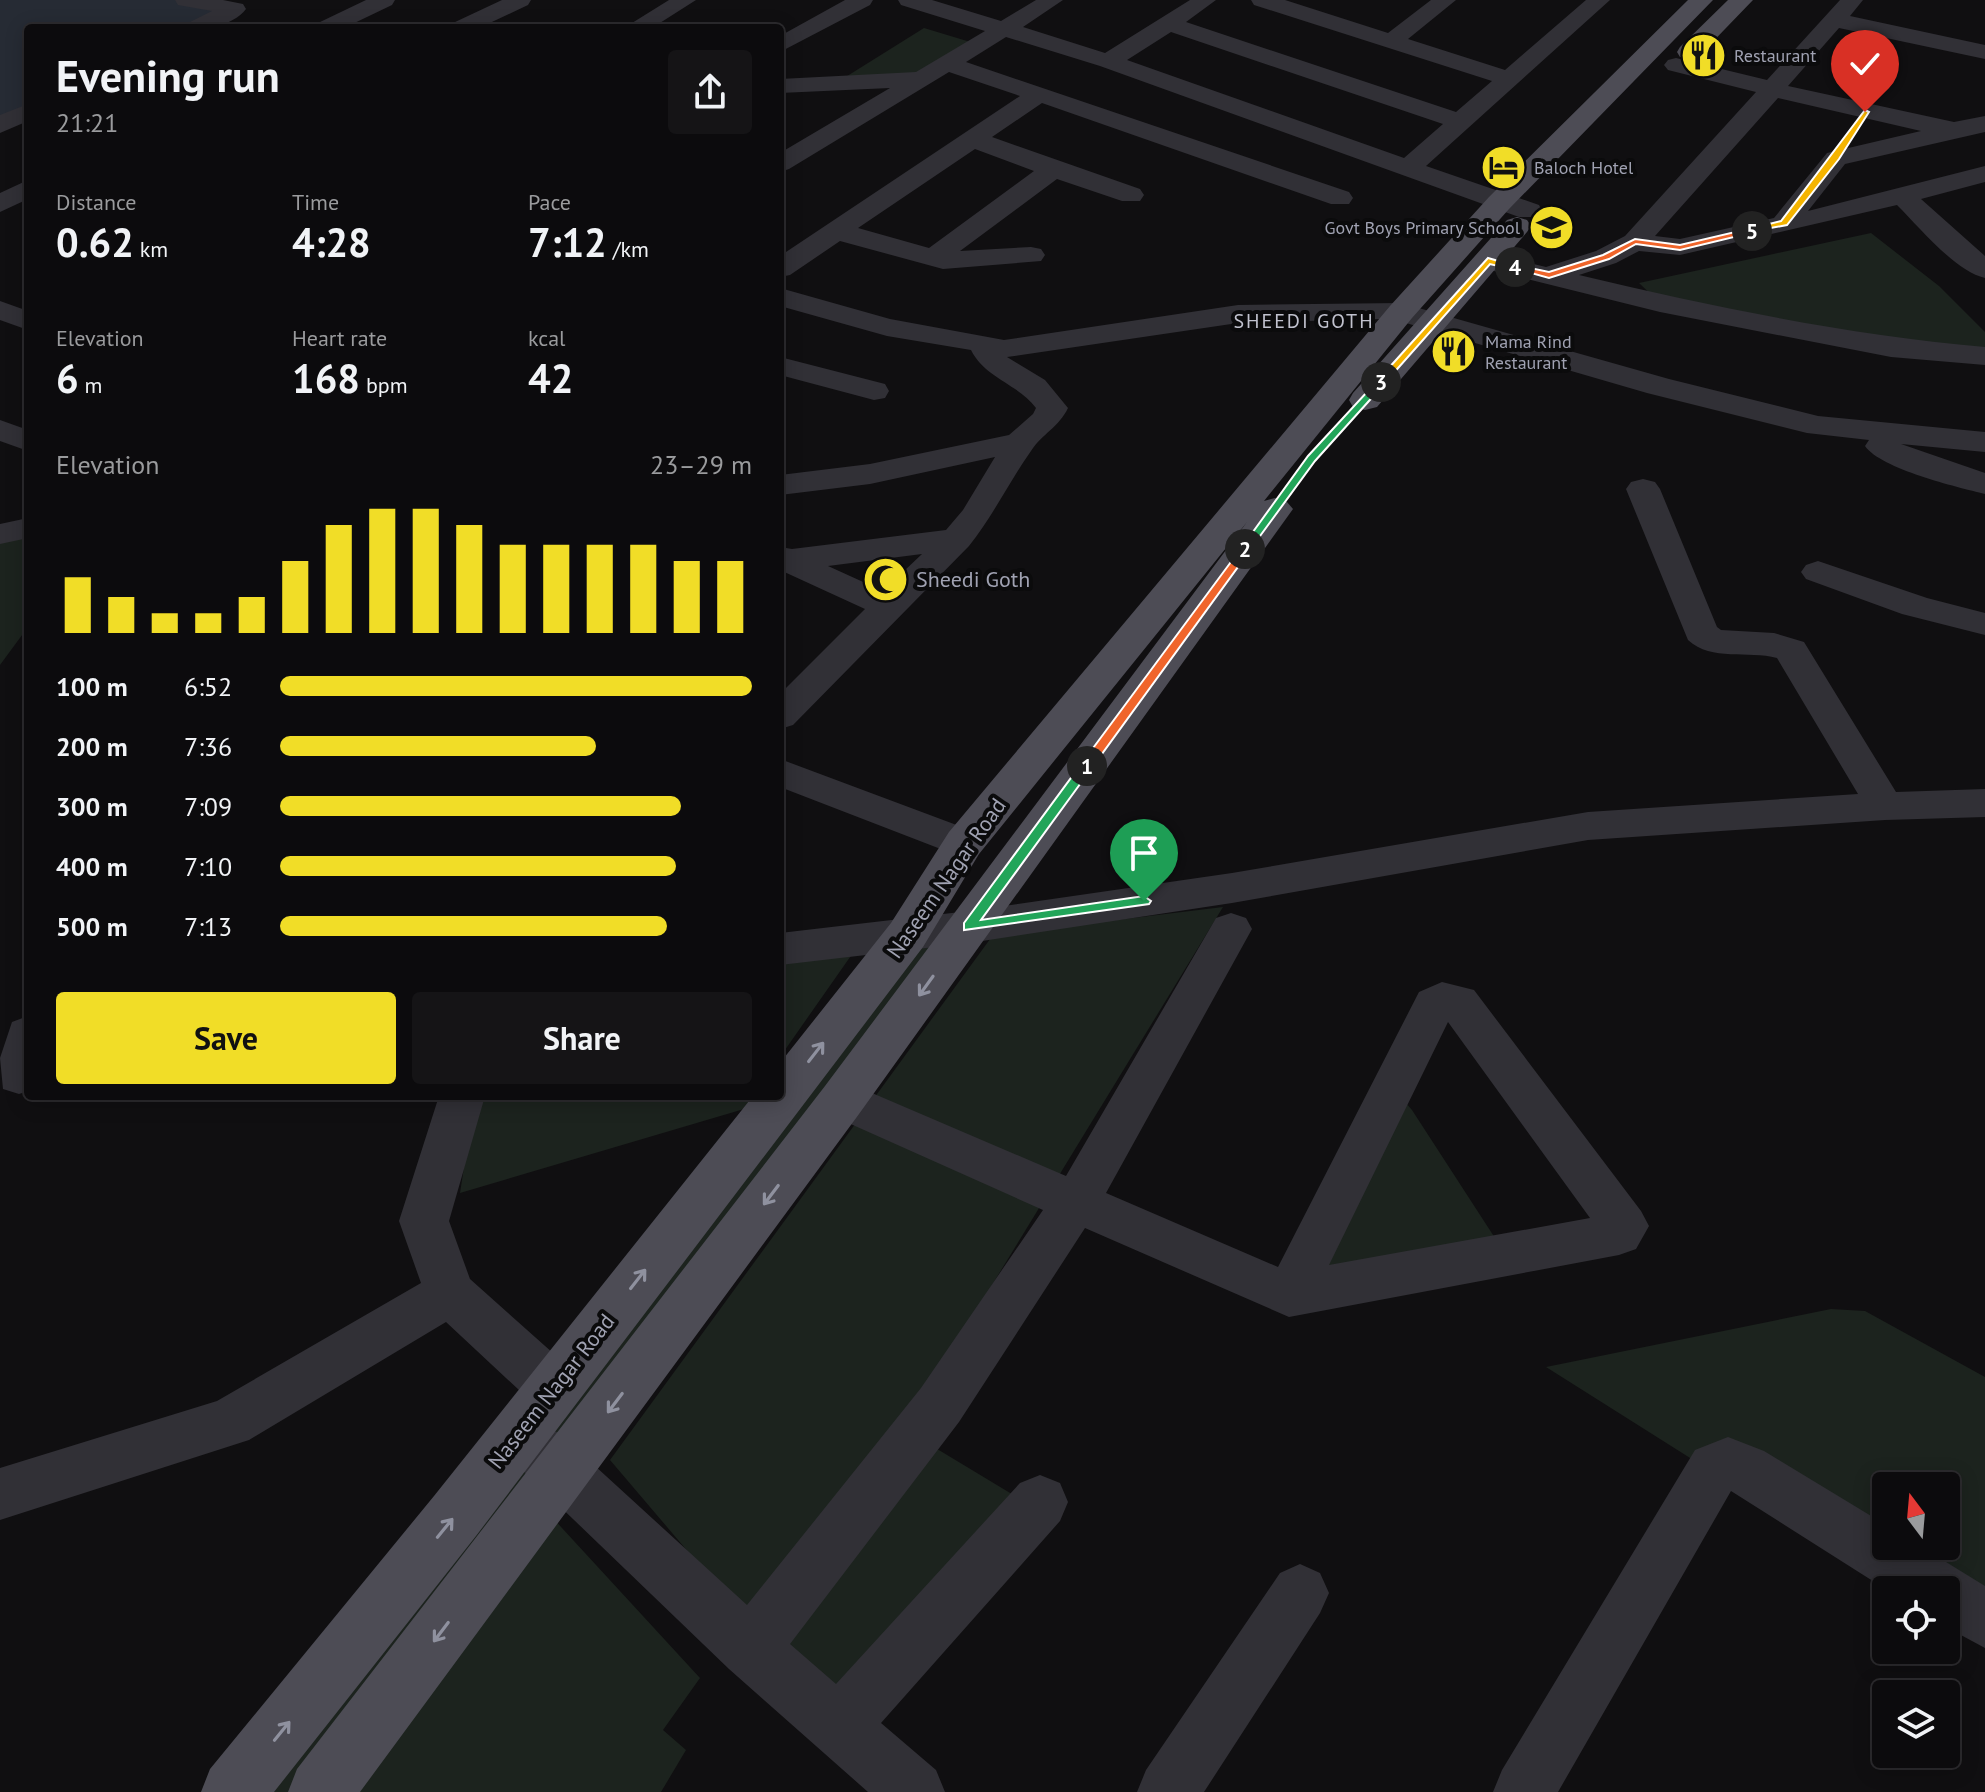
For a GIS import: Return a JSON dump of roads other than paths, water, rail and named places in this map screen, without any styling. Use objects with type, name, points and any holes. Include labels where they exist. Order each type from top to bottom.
[{"type":"main road","name":"Naseem Nagar Road","points":[[784,1092],[907,935],[964,843],[1514,207],[1701,0]]},
{"type":"main road","name":"Naseem Nagar Road","points":[[320,1792],[842,1100],[1419,317],[1488,261],[1514,207],[1676,65],[1741,0]]},
{"type":"main road","name":"Naseem Nagar Road","points":[[233,1792],[519,1433],[778,1100]]},
{"type":"street","points":[[186,0],[235,9],[204,24]]},
{"type":"street","points":[[334,24],[384,0]]},
{"type":"street","points":[[476,24],[520,0]]},
{"type":"street","points":[[642,24],[685,0]]},
{"type":"street","points":[[784,43],[862,0]]},
{"type":"street","points":[[784,162],[1052,0]]},
{"type":"street","points":[[1108,61],[1205,0]]},
{"type":"street","points":[[1262,0],[1509,79]]},
{"type":"street","points":[[1393,40],[1445,0]]},
{"type":"street","points":[[1408,168],[1599,0]]},
{"type":"street","points":[[1549,275],[1606,257],[1635,242],[1852,0]]},
{"type":"street","points":[[929,3],[1108,61],[1514,207]]},
{"type":"street","points":[[1835,20],[1985,52]]},
{"type":"street","points":[[1171,24],[1460,122]]},
{"type":"street","points":[[946,63],[1340,198]]},
{"type":"street","points":[[1676,65],[1865,112],[1954,130]]},
{"type":"street","points":[[784,86],[921,79]]},
{"type":"street","points":[[784,266],[1039,94]]},
{"type":"street","points":[[1784,223],[1836,158],[1865,112]]},
{"type":"street","points":[[0,125],[24,113]]},
{"type":"street","points":[[1836,158],[1985,124]]},
{"type":"street","points":[[973,139],[1131,195]]},
{"type":"street","points":[[932,259],[1053,169]]},
{"type":"street","points":[[1635,242],[1680,247],[1985,174]]},
{"type":"street","points":[[0,204],[24,190]]},
{"type":"street","points":[[1901,194],[1985,270]]},
{"type":"street","points":[[837,231],[932,259],[955,261],[1031,255]]},
{"type":"street","points":[[1488,261],[1660,303],[1891,348],[1985,356]]},
{"type":"street","points":[[784,298],[887,327],[985,343],[1002,349],[1238,314],[1352,310],[1419,317],[1672,390],[1818,426],[1985,442]]},
{"type":"street","points":[[0,310],[24,319]]},
{"type":"street","points":[[784,712],[957,539],[977,514],[1020,442],[1047,419],[1052,408],[1033,386],[1006,373],[988,354],[985,343]]},
{"type":"street","points":[[784,367],[874,391]]},
{"type":"street","points":[[784,387],[826,379]]},
{"type":"street","points":[[1848,429],[1907,459],[1985,484]]},
{"type":"street","points":[[0,430],[24,439]]},
{"type":"street","points":[[784,485],[870,474],[1020,442]]},
{"type":"street","points":[[1643,489],[1701,632],[1711,641],[1774,645],[1791,650],[1885,806]]},
{"type":"street","points":[[0,534],[24,529]]},
{"type":"street","points":[[786,558],[957,539]]},
{"type":"street","points":[[786,558],[888,606]]},
{"type":"street","points":[[1818,572],[1915,606],[1985,624]]},
{"type":"street","points":[[784,774],[964,843]]},
{"type":"street","points":[[784,949],[969,927],[1232,888],[1588,826],[1885,806],[1985,803]]},
{"type":"street","points":[[750,1648],[940,1405],[1077,1200],[1231,929]]},
{"type":"street","points":[[842,1100],[1289,1295],[1619,1234],[1624,1226],[1458,1002],[1442,999],[1435,1004],[1289,1295]]},
{"type":"street","points":[[461,1100],[424,1221],[450,1293],[553,1387]]},
{"type":"street","points":[[0,1494],[230,1422],[450,1293]]},
{"type":"street","points":[[519,1433],[564,1470],[750,1648],[914,1792]]},
{"type":"street","points":[[1524,1792],[1714,1468],[1728,1463],[1745,1469],[1917,1576]]},
{"type":"street","points":[[840,1724],[1040,1502]]},
{"type":"street","points":[[1168,1792],[1300,1593]]},
{"type":"street","points":[[1960,1603],[1985,1619]]},
{"type":"place","name":"Restaurant","points":[[1703,56]]},
{"type":"place","name":"Baloch Hotel","points":[[1503,168]]},
{"type":"place","name":"Govt Boys Primary School","points":[[1551,228]]},
{"type":"place","name":"Mama Rind Restaurant","points":[[1454,352]]},
{"type":"place","name":"Sheedi Goth","points":[[885,579]]},
{"type":"district","name":"SHEEDI GOTH","points":[[1304,321]]}]
